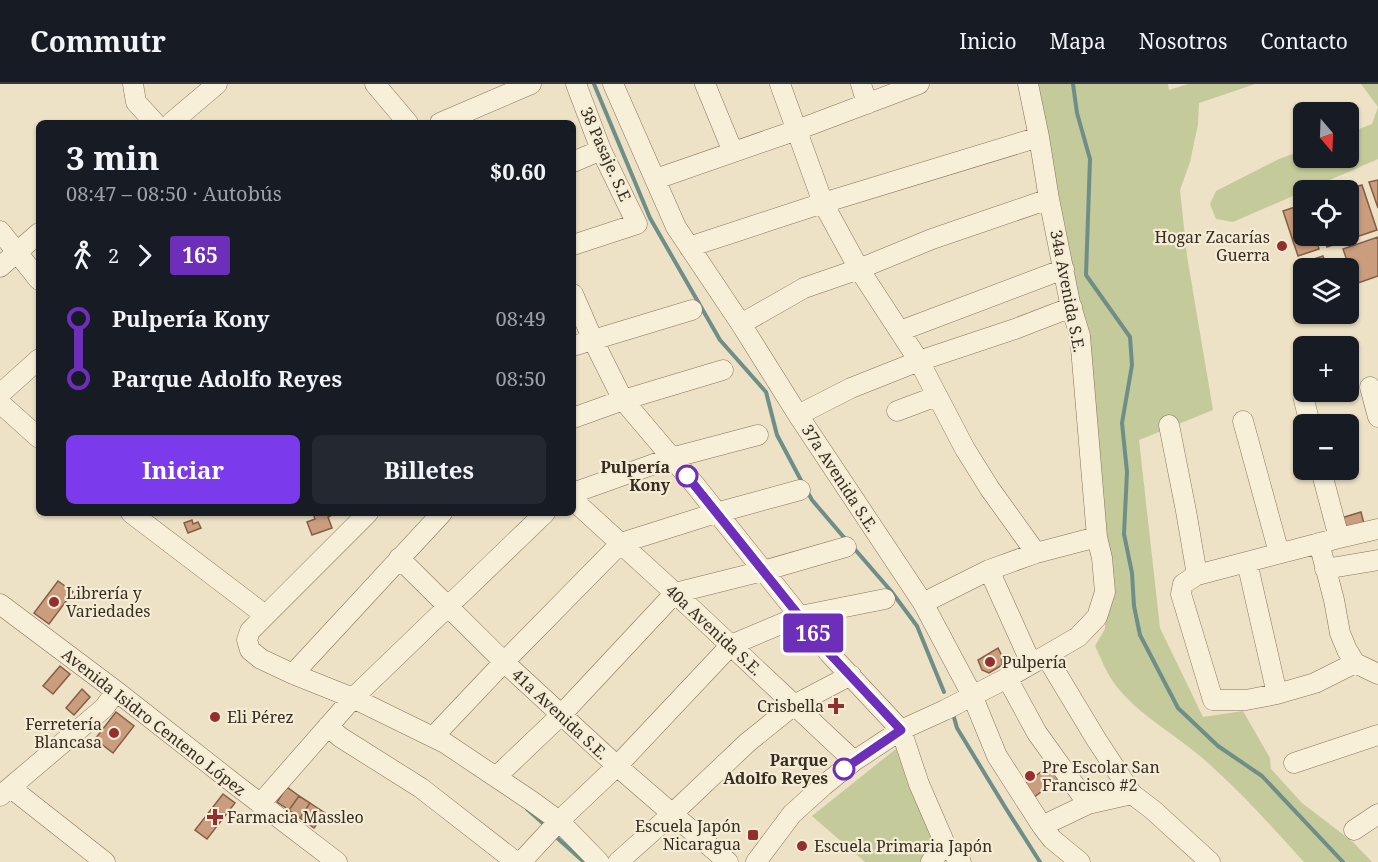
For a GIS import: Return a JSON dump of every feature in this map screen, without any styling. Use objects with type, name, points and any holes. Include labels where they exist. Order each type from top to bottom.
[{"type":"street","points":[[133,84],[136,102],[152,120]]},
{"type":"street","points":[[175,120],[217,84]]},
{"type":"street","points":[[375,84],[405,120]]},
{"type":"street","points":[[447,120],[531,84]]},
{"type":"street","name":"38 Pasaje. S.E","points":[[576,84],[601,150],[637,224],[576,244]]},
{"type":"street","name":"37a Avenida S.E.","points":[[613,84],[676,227],[923,603],[958,703],[997,756],[1042,826],[1052,839],[1080,862]]},
{"type":"street","points":[[705,84],[733,152]]},
{"type":"street","points":[[780,84],[822,203],[859,270],[919,361],[965,449],[990,489],[1036,553]]},
{"type":"street","points":[[861,84],[867,104]]},
{"type":"street","points":[[656,179],[797,130],[919,84]]},
{"type":"street","name":"34a Avenida S.E.","points":[[756,862],[792,814],[854,761],[901,730],[1007,678],[1078,637],[1097,617],[1105,592],[1102,558],[1097,537],[1080,336],[1049,199],[1028,84]]},
{"type":"street","points":[[689,247],[822,203],[1039,137]]},
{"type":"street","points":[[576,161],[601,150]]},
{"type":"street","points":[[741,324],[804,288],[859,270],[932,239],[1049,199]]},
{"type":"street","points":[[0,231],[36,276]]},
{"type":"street","points":[[0,267],[36,235]]},
{"type":"street","points":[[900,331],[1064,269]]},
{"type":"street","points":[[576,301],[623,400],[829,653],[901,730],[919,784],[945,844],[961,862]]},
{"type":"street","points":[[798,415],[851,388],[919,361],[1016,329],[1072,307]]},
{"type":"street","points":[[576,345],[692,310]]},
{"type":"street","points":[[0,394],[36,363]]},
{"type":"street","points":[[576,417],[623,400],[723,370]]},
{"type":"street","points":[[1370,387],[1378,417]]},
{"type":"street","points":[[897,411],[937,396]]},
{"type":"street","points":[[0,403],[36,435]]},
{"type":"street","points":[[1243,421],[1279,553]]},
{"type":"street","points":[[1169,425],[1197,575]]},
{"type":"street","points":[[576,491],[671,458],[758,435]]},
{"type":"street","points":[[1324,480],[1339,538]]},
{"type":"street","points":[[433,737],[621,543],[800,490]]},
{"type":"street","name":"40a Avenida S.E.","points":[[576,503],[675,592],[854,761]]},
{"type":"street","points":[[135,516],[265,615]]},
{"type":"street","points":[[365,516],[250,631],[247,640],[250,650],[261,659],[353,698],[445,743],[559,820],[599,862]]},
{"type":"street","points":[[293,674],[439,516]]},
{"type":"street","points":[[260,804],[353,698],[542,516]]},
{"type":"street","points":[[1355,663],[1315,683],[1277,694],[1246,700],[1213,700],[1181,594],[1183,584],[1197,575],[1378,529]]},
{"type":"street","points":[[923,603],[989,570],[1036,553],[1097,537]]},
{"type":"street","points":[[1319,543],[1340,633],[1347,650],[1355,663],[1378,674]]},
{"type":"street","points":[[496,777],[561,715],[675,592],[763,571],[846,547]]},
{"type":"street","name":"41a Avenida S.E.","points":[[399,558],[504,662],[616,766],[728,862]]},
{"type":"street","points":[[1325,568],[1378,560]]},
{"type":"street","points":[[1247,562],[1277,694]]},
{"type":"street","points":[[989,570],[1039,659],[1132,794],[1210,862]]},
{"type":"street","points":[[522,862],[559,820],[616,766],[731,645],[800,616],[885,599]]},
{"type":"street","name":"Avenida Isidro Centeno López","points":[[1,606],[116,691],[337,862]]},
{"type":"street","points":[[618,862],[747,743],[794,705],[851,675]]},
{"type":"street","points":[[1007,678],[1037,733],[1088,804]]},
{"type":"street","points":[[105,862],[5,792],[104,708],[116,691]]},
{"type":"street","points":[[328,726],[340,737],[421,788],[516,862]]},
{"type":"street","points":[[1294,763],[1378,735]]},
{"type":"street","points":[[1042,826],[1088,804],[1132,794]]},
{"type":"street","points":[[1354,830],[1378,814]]},
{"type":"street","points":[[932,862],[945,844]]},
{"type":"green space","points":[[1018,84],[1168,84],[1169,90],[1188,84],[1255,84],[1199,103],[1198,124],[1190,162],[1180,190],[1187,256],[1213,410],[1139,440],[1160,628],[1203,717],[1243,711],[1270,758],[1271,769],[1302,803],[1353,842],[1372,862],[1304,862],[1258,811],[1221,775],[1124,695],[1111,679],[1095,646],[1105,629],[1105,584],[1080,336]]},
{"type":"green space","points":[[1361,84],[1378,84],[1378,107]]},
{"type":"green space","points":[[1378,107],[1378,159],[1359,167],[1359,129],[1372,124]]},
{"type":"green space","points":[[1293,154],[1293,168],[1357,168],[1330,180],[1293,180],[1293,196],[1233,222],[1216,219],[1210,204],[1216,191]]},
{"type":"green space","name":"Parque Adolfo Reyes","points":[[897,748],[936,846],[923,862],[865,862],[812,816]]},
{"type":"building","points":[[1378,180],[1378,208],[1369,182]]},
{"type":"building","points":[[1362,185],[1377,230],[1359,236],[1359,186]]},
{"type":"building","points":[[1293,208],[1293,241],[1283,211]]},
{"type":"building","points":[[1378,237],[1378,276],[1359,283],[1359,258],[1346,258],[1343,249],[1359,246],[1359,244]]},
{"type":"building","points":[[1295,246],[1318,246],[1319,249],[1298,256]]},
{"type":"building","points":[[1361,512],[1364,524],[1342,530],[1338,519]]},
{"type":"building","points":[[314,516],[330,516],[328,517],[332,528],[312,535],[307,522],[315,519]]},
{"type":"building","points":[[192,520],[193,524],[198,522],[201,528],[188,533],[184,523]]},
{"type":"building","name":"Librería y Variedades","points":[[58,581],[73,592],[49,624],[34,613]]},
{"type":"building","name":"Pulpería","points":[[998,648],[1002,665],[989,673],[982,670],[978,660]]},
{"type":"building","points":[[60,666],[70,674],[53,694],[43,686]]},
{"type":"building","points":[[82,689],[90,697],[74,715],[66,708]]},
{"type":"building","name":"Ferretería Blancasa","points":[[116,712],[134,726],[113,753],[95,739]]},
{"type":"building","points":[[1049,766],[1058,779],[1029,801],[1019,788]]},
{"type":"building","points":[[287,787],[299,796],[289,810],[277,802]]},
{"type":"building","name":"Farmacia Massleo","points":[[223,794],[235,803],[207,839],[195,830]]},
{"type":"building","points":[[299,796],[310,803],[300,818],[289,810]]},
{"type":"building","points":[[310,803],[325,813],[314,828],[300,818]]},
{"type":"waterway","points":[[594,84],[650,218],[720,340],[766,392],[777,435],[803,484]]},
{"type":"waterway","points":[[1073,84],[1077,113],[1090,159],[1086,275],[1130,337],[1132,365],[1122,423],[1127,472],[1124,534],[1140,635],[1178,708],[1218,746],[1262,776],[1343,862]]},
{"type":"waterway","points":[[807,491],[847,541]]},
{"type":"waterway","points":[[852,546],[891,591],[917,626],[944,692]]},
{"type":"waterway","points":[[953,714],[957,728],[1040,862]]},
{"type":"waterway","points":[[527,809],[546,826]]},
{"type":"waterway","points":[[555,836],[584,862]]},
{"type":"bus line","name":"165","points":[[687,476],[829,653],[901,730],[844,769]]},
{"type":"place","name":"Hogar Zacarías Guerra","points":[[1282,246]]},
{"type":"place","name":"Pulpería Kony","points":[[687,476]]},
{"type":"place","name":"Librería y Variedades","points":[[54,602]]},
{"type":"place","name":"Pulpería","points":[[990,662]]},
{"type":"place","name":"Crisbella","points":[[836,706]]},
{"type":"place","name":"Eli Pérez","points":[[215,717]]},
{"type":"place","name":"Ferretería Blancasa","points":[[114,733]]},
{"type":"place","name":"Parque Adolfo Reyes","points":[[844,769]]},
{"type":"place","name":"Pre Escolar San Francisco #2","points":[[1030,776]]},
{"type":"place","name":"Farmacia Massleo","points":[[215,817]]},
{"type":"place","name":"Escuela Japón Nicaragua","points":[[753,835]]},
{"type":"place","name":"Escuela Primaria Japón","points":[[802,846]]}]
